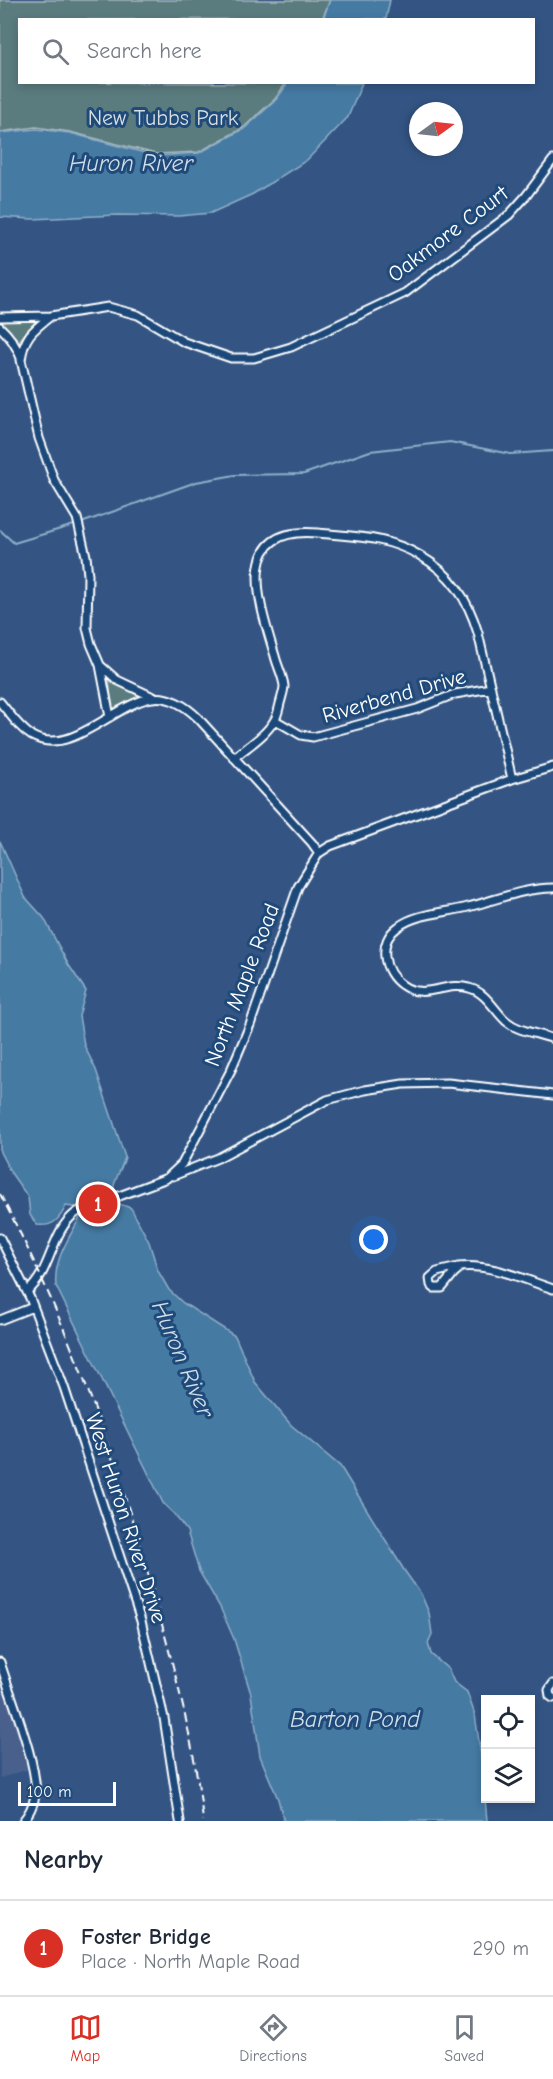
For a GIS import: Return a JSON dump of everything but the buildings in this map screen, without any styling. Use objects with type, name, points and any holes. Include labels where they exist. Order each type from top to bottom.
[{"type":"street","name":"Oakmore Court","points":[[0,317],[51,316],[95,308],[108,308],[138,315],[157,324],[184,342],[231,358],[254,358],[272,354],[405,293],[509,215],[553,160]]},
{"type":"street","points":[[21,360],[27,337],[51,316]]},
{"type":"street","points":[[0,327],[8,334],[17,348],[39,438],[54,480],[77,518],[88,575],[87,628],[91,645],[100,665],[110,717]]},
{"type":"street","name":"Riverbend Drive","points":[[491,688],[455,694],[417,709],[313,738],[301,735],[275,720],[284,687],[261,600],[258,579],[258,563],[265,549],[280,535],[302,532],[368,537],[394,543],[422,556],[447,576],[471,609],[491,688],[512,779]]},
{"type":"street","points":[[100,665],[117,680],[153,697],[174,701],[188,709],[319,853],[330,846],[512,779],[553,767]]},
{"type":"street","points":[[0,702],[33,736],[48,741],[66,740],[153,697]]},
{"type":"street","points":[[234,758],[275,720]]},
{"type":"street","name":"North Maple Road","points":[[27,1292],[45,1268],[64,1224],[77,1212],[167,1178],[182,1164],[231,1070],[250,1025],[298,887],[319,853]]},
{"type":"street","points":[[553,888],[517,892],[466,908],[415,918],[397,927],[390,936],[384,959],[388,972],[401,985],[411,990],[422,993],[467,987],[479,992],[506,1021],[518,1028],[553,1039]]},
{"type":"street","points":[[167,1178],[219,1158],[327,1100],[365,1090],[403,1084],[448,1083],[553,1095]]},
{"type":"street","name":"West Huron River Drive","points":[[0,1238],[33,1307],[88,1458],[141,1621],[164,1718],[180,1821]]},
{"type":"street","points":[[461,1267],[481,1266],[553,1289]]},
{"type":"street","points":[[0,1320],[33,1307]]},
{"type":"street","points":[[0,1662],[33,1772],[35,1796],[31,1809],[22,1821]]},
{"type":"street","points":[[553,1684],[549,1690],[553,1698]]},
{"type":"shaded area","points":[[0,1674],[29,1769],[0,1778]]},
{"type":"green space","name":"New Tubbs Park","points":[[0,0],[330,0],[322,18],[18,18],[18,84],[285,84],[275,99],[243,128],[199,152],[156,154],[70,132],[36,127],[0,132]]},
{"type":"green space","points":[[0,319],[33,320],[35,322],[19,341],[0,322]]},
{"type":"green space","points":[[109,679],[111,679],[140,697],[112,709]]},
{"type":"water","points":[[330,0],[390,0],[386,18],[323,18]]},
{"type":"water","name":"Huron River","points":[[287,84],[362,84],[348,117],[307,160],[253,194],[211,213],[179,216],[117,215],[32,219],[0,217],[0,133],[36,129],[70,133],[156,156],[199,153],[244,129],[276,100]]},
{"type":"water","name":"Barton Pond","points":[[0,841],[25,897],[44,918],[68,964],[86,991],[79,1016],[84,1045],[96,1070],[125,1157],[114,1185],[114,1202],[131,1208],[149,1242],[158,1271],[169,1290],[183,1303],[235,1336],[255,1382],[291,1425],[340,1466],[421,1594],[429,1613],[432,1634],[428,1643],[431,1654],[448,1669],[454,1682],[467,1692],[475,1715],[481,1755],[481,1803],[485,1803],[487,1821],[284,1821],[278,1799],[260,1756],[251,1694],[234,1639],[220,1607],[199,1571],[187,1531],[163,1503],[56,1286],[57,1267],[82,1214],[80,1208],[66,1206],[55,1222],[37,1225],[30,1215],[28,1197],[0,1152]]},
{"type":"waterway","points":[[84,522],[196,482],[235,475],[304,474],[370,451],[450,442],[510,454],[553,451]]},
{"type":"waterway","points":[[0,530],[14,543],[74,525]]},
{"type":"railway","points":[[0,1194],[26,1244],[72,1348],[129,1508],[180,1693],[196,1769],[203,1821]]},
{"type":"place","name":"Foster Bridge","points":[[98,1204]]}]
